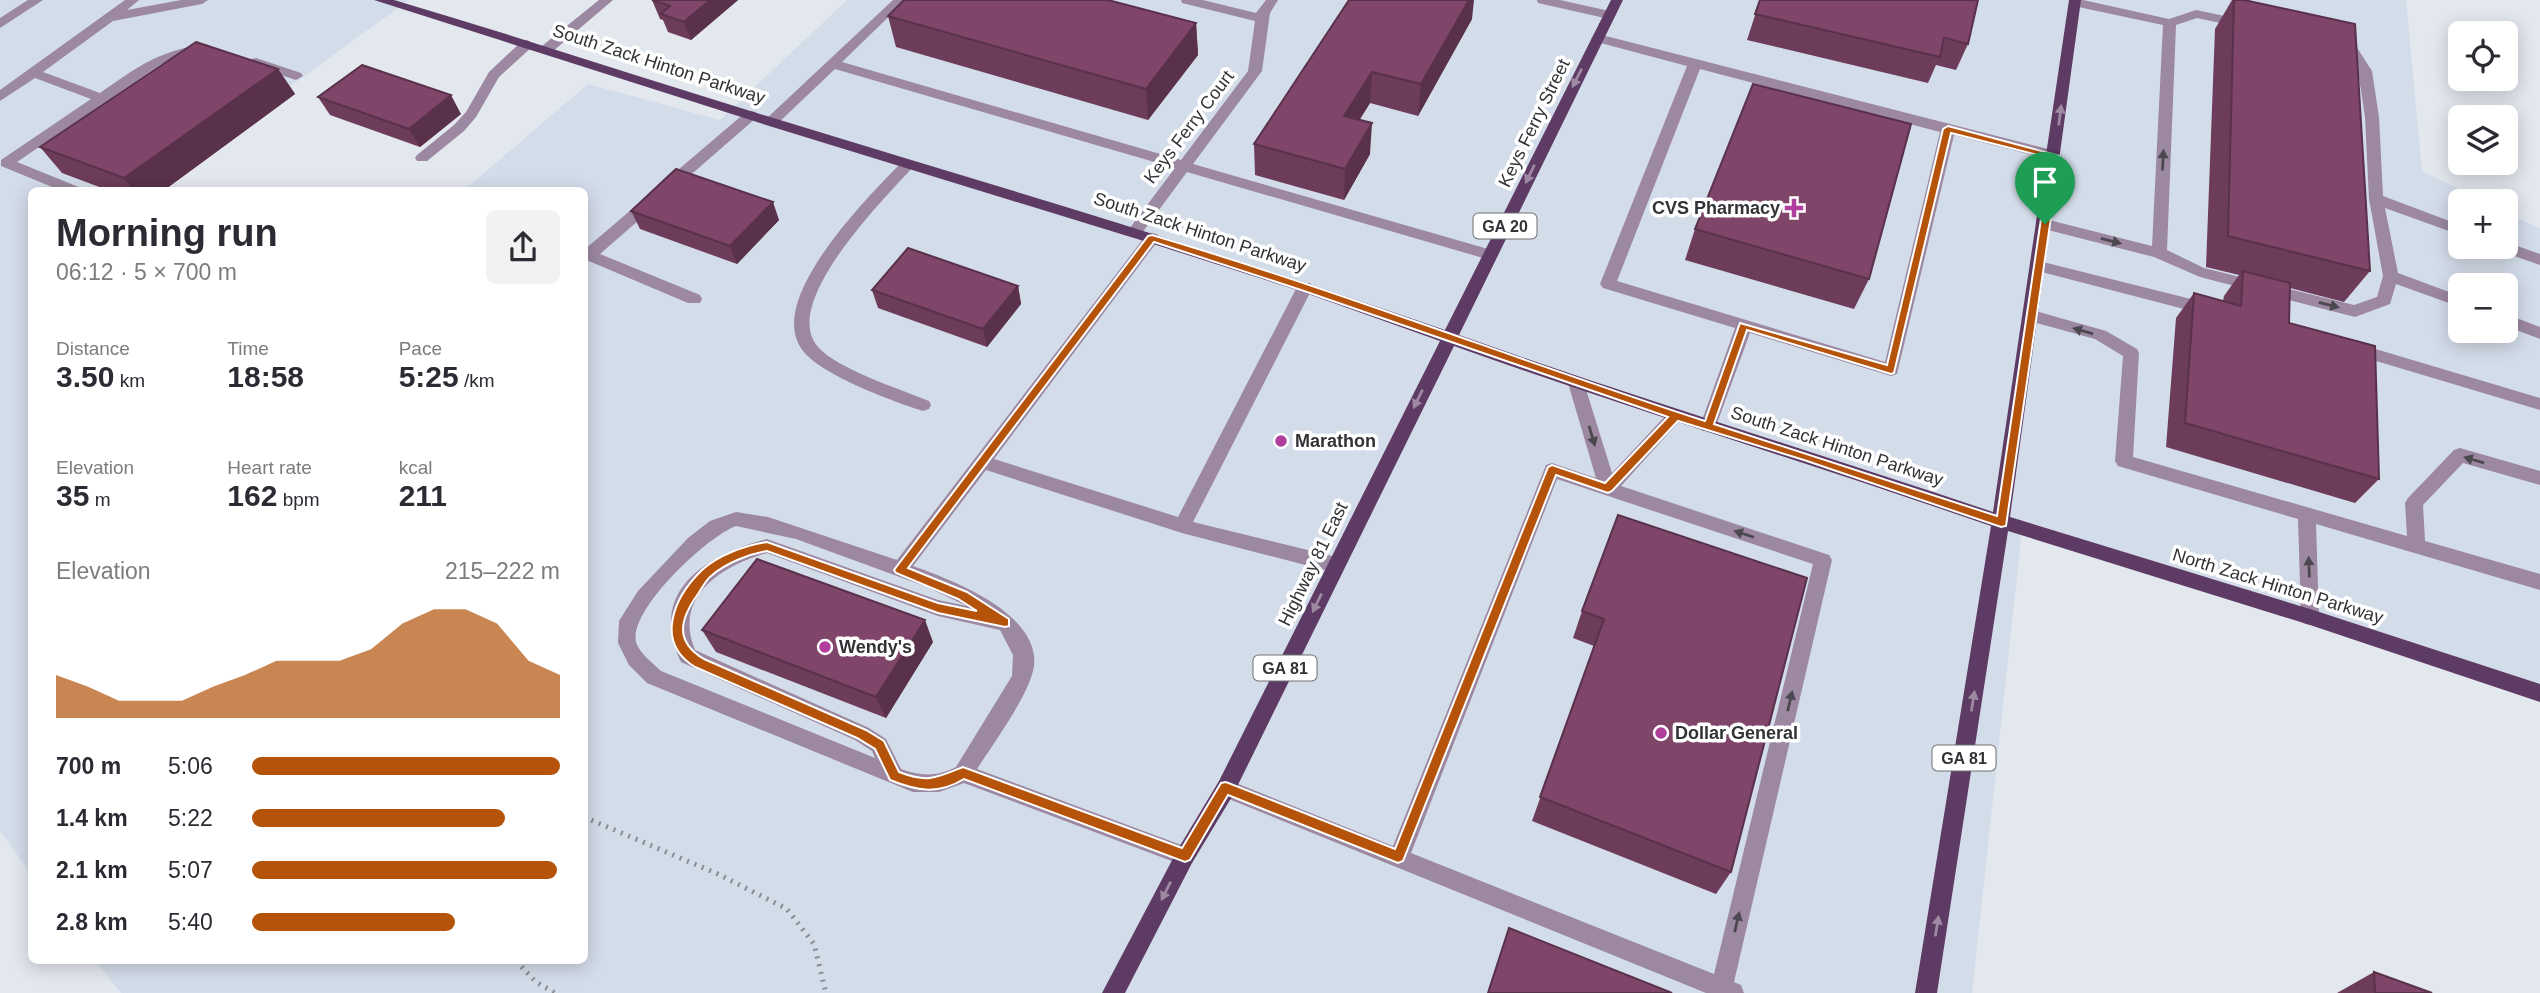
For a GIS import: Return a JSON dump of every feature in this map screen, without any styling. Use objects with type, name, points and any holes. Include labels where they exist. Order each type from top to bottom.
[{"type":"main road","name":"South Zack Hinton Parkway","points":[[380,0],[409,3],[771,122],[1305,287],[1576,383],[2001,522]]},
{"type":"main road","name":"Keys Ferry Street","points":[[1448,338],[1616,0]]},
{"type":"main road","points":[[2001,522],[2055,156],[2074,1]]},
{"type":"main road","name":"Highway 81 East","points":[[1113,993],[1185,856],[1226,788],[1448,338]]},
{"type":"main road","name":"North Zack Hinton Parkway","points":[[2001,522],[2310,617],[2540,693]]},
{"type":"main road","name":"GA 81","points":[[1926,993],[2001,522]]},
{"type":"street","points":[[0,24],[37,0]]},
{"type":"street","points":[[0,97],[132,0]]},
{"type":"street","points":[[109,18],[202,0]]},
{"type":"street","points":[[547,49],[607,0]]},
{"type":"street","points":[[771,122],[900,0]]},
{"type":"street","points":[[1187,0],[1264,19]]},
{"type":"street","name":"Keys Ferry Court","points":[[1134,233],[1255,71],[1263,13],[1272,0]]},
{"type":"street","points":[[1543,0],[1609,15]]},
{"type":"street","points":[[2074,1],[2170,23],[2196,14],[2263,28]]},
{"type":"street","points":[[2159,253],[2170,23]]},
{"type":"street","points":[[1598,38],[2055,156]]},
{"type":"street","points":[[2045,224],[2159,253],[2200,272],[2355,311],[2384,300],[2391,276],[2376,198],[2372,117],[2365,71],[2349,46],[2325,41]]},
{"type":"street","points":[[422,158],[459,128],[471,114],[494,75],[527,44]]},
{"type":"street","points":[[66,187],[6,163],[156,61],[178,52],[200,48],[223,52]]},
{"type":"street","points":[[246,59],[296,76]]},
{"type":"street","points":[[1692,63],[1695,64],[1608,284],[1891,370],[1948,129]]},
{"type":"street","points":[[834,64],[1490,255]]},
{"type":"street","points":[[33,73],[101,98]]},
{"type":"street","points":[[694,299],[589,255],[751,115]]},
{"type":"street","points":[[908,164],[833,248],[805,302],[800,330],[809,349],[842,369],[923,405]]},
{"type":"street","points":[[2376,198],[2448,225]]},
{"type":"street","points":[[900,570],[1152,238]]},
{"type":"street","points":[[2518,252],[2540,260]]},
{"type":"street","points":[[2039,265],[2207,309]]},
{"type":"street","points":[[2391,276],[2448,297]]},
{"type":"street","points":[[1182,526],[1305,287]]},
{"type":"street","points":[[2032,316],[2100,335],[2131,353],[2124,461],[2540,582]]},
{"type":"street","points":[[2518,325],[2540,333]]},
{"type":"street","points":[[1708,426],[1744,326]]},
{"type":"street","points":[[2340,345],[2540,404]]},
{"type":"street","points":[[1576,383],[1608,488]]},
{"type":"street","points":[[1608,488],[1676,416]]},
{"type":"street","points":[[2416,547],[2414,503],[2460,456],[2540,478]]},
{"type":"street","points":[[982,462],[1182,526],[1336,565]]},
{"type":"street","points":[[1226,788],[1727,991],[1823,560],[1552,470],[1398,857]]},
{"type":"street","points":[[2307,516],[2310,617]]},
{"type":"street","points":[[736,519],[759,520],[784,527],[900,570],[963,596],[1005,622],[1022,651],[1024,667],[1017,686],[963,773],[950,781],[932,785],[913,783],[894,776],[654,677],[636,659],[627,643],[628,621],[645,596],[694,542],[716,526],[736,519]]},
{"type":"street","points":[[894,776],[879,745],[862,734],[688,656],[679,642],[677,625],[680,610],[690,592],[707,573],[726,559],[767,546],[938,608],[1005,622]]},
{"type":"street","points":[[963,773],[1185,856]]},
{"type":"path","points":[[588,819],[718,874],[787,909],[814,944],[826,993]]},
{"type":"path","points":[[519,964],[536,982],[555,993]]},
{"type":"shaded area","points":[[0,0],[409,0],[152,187],[28,187],[28,870],[0,831]]},
{"type":"shaded area","points":[[847,0],[2406,0],[2422,171],[2459,189],[2448,189],[2448,259],[2518,259],[2518,218],[2540,229],[2540,688],[2023,520],[1972,993],[121,993],[98,964],[588,964],[588,187],[468,187],[588,84],[720,120]]},
{"type":"building","points":[[652,0],[710,0],[684,22],[661,14],[670,6]]},
{"type":"building","points":[[904,0],[1108,0],[1196,23],[1146,89],[888,16]]},
{"type":"building","points":[[1349,0],[1469,0],[1421,84],[1372,72],[1344,116],[1372,123],[1345,169],[1254,144]]},
{"type":"building","points":[[1760,0],[1978,0],[1968,44],[1944,38],[1940,57],[1755,14]]},
{"type":"building","points":[[2234,0],[2355,24],[2370,271],[2228,236]]},
{"type":"building","points":[[196,42],[278,69],[124,178],[40,147]]},
{"type":"building","points":[[362,65],[451,95],[409,129],[318,97]]},
{"type":"building","name":"CVS Pharmacy","points":[[1753,84],[1911,124],[1869,279],[1695,229]]},
{"type":"building","points":[[676,169],[773,202],[730,246],[631,211]]},
{"type":"building","points":[[908,248],[1018,286],[983,329],[872,290]]},
{"type":"building","points":[[2243,271],[2290,283],[2289,323],[2375,346],[2379,479],[2185,423],[2194,293],[2241,306]]},
{"type":"building","name":"Dollar General","points":[[1618,515],[1807,578],[1731,872],[1540,797],[1604,619],[1582,611]]},
{"type":"building","name":"Wendy's","points":[[757,559],[925,620],[876,697],[702,630]]},
{"type":"building","points":[[1509,928],[1672,993],[1488,993]]},
{"type":"building","points":[[2374,972],[2432,993],[2375,993]]},
{"type":"place","name":"CVS Pharmacy","points":[[1794,208]]},
{"type":"place","name":"Marathon","points":[[1281,441]]},
{"type":"place","name":"Wendy's","points":[[825,647]]},
{"type":"place","name":"Dollar General","points":[[1661,733]]},
{"type":"route","points":[[2045,224],[2001,522],[1807,456],[1708,426],[1576,383],[1305,287],[1152,238],[900,570],[963,596],[1005,622],[938,608],[767,546],[726,559],[707,573],[690,592],[680,610],[677,625],[679,642],[688,656],[699,663],[862,734],[879,745],[894,776],[913,783],[932,785],[950,781],[963,773],[1185,856],[1226,788],[1398,857],[1552,470],[1608,488],[1676,416],[1708,426],[1744,326],[1891,370],[1948,129],[2055,156],[2045,224]]}]
